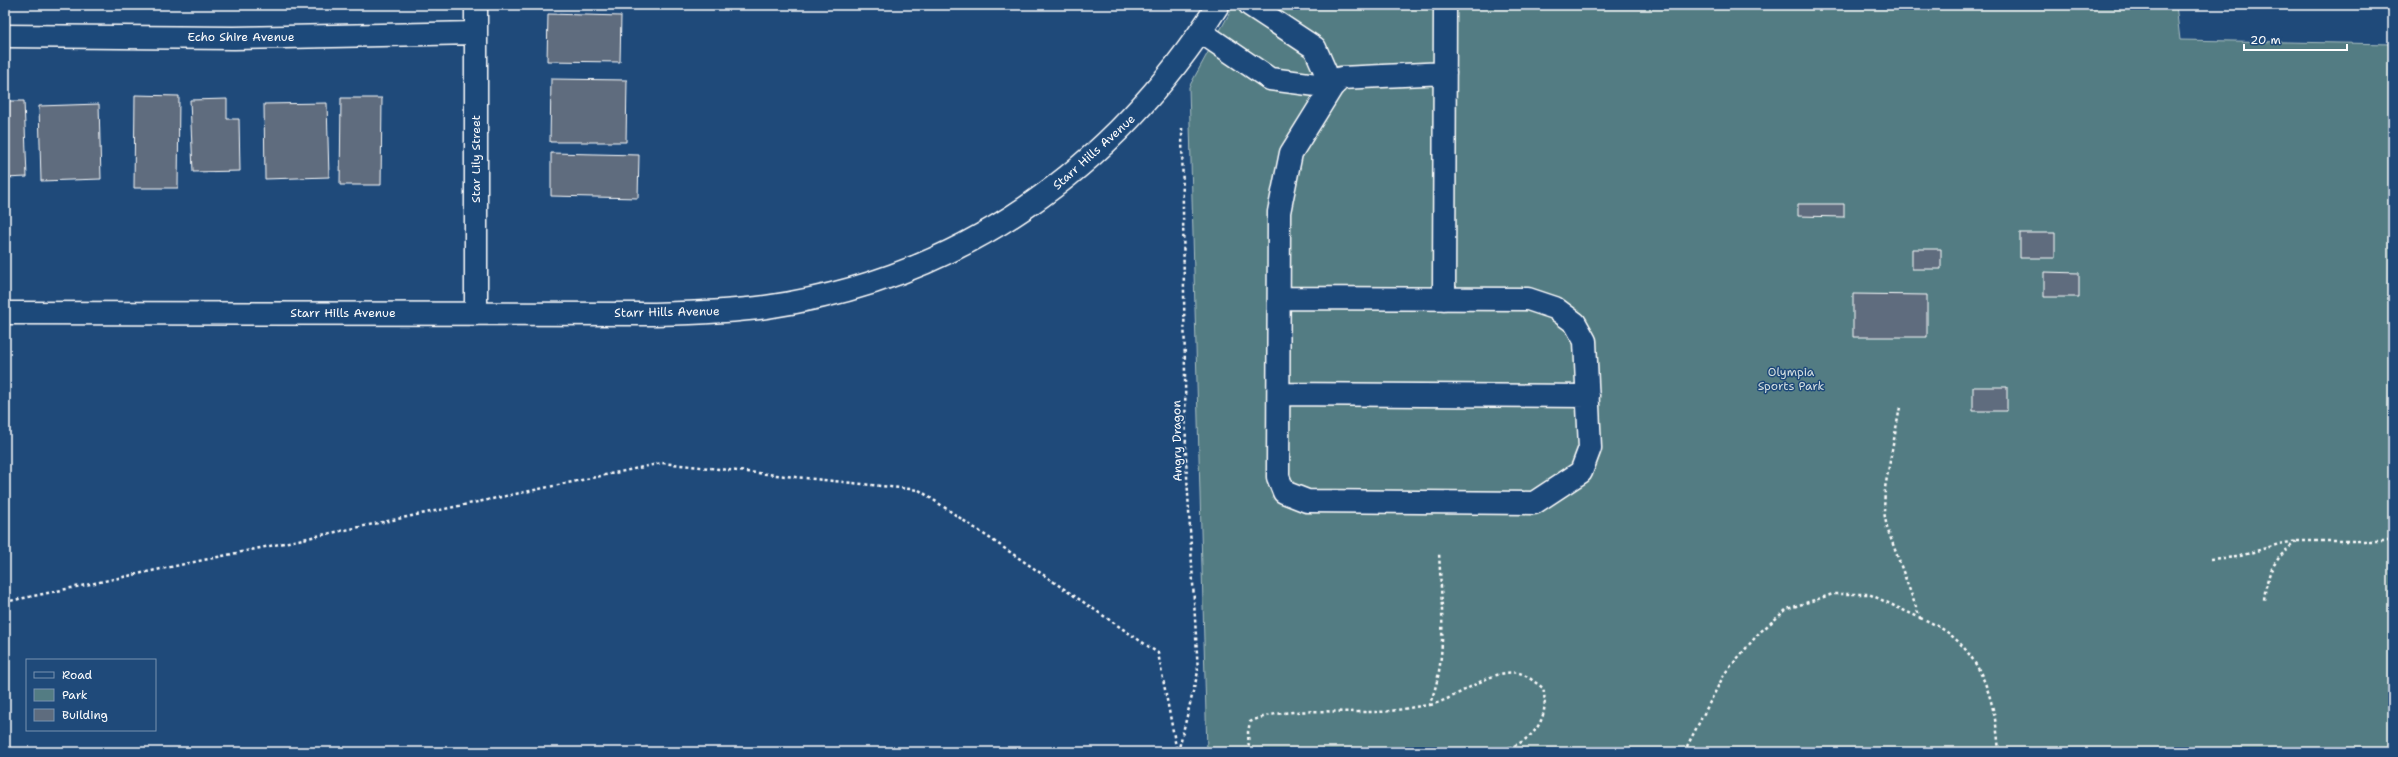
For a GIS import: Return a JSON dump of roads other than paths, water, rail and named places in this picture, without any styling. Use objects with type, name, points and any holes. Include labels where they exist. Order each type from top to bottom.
[{"type":"street","name":"Star Lily Street","points":[[476,5],[476,314]]},
{"type":"street","name":"Starr Hills Avenue","points":[[5,313],[476,314],[712,312],[767,307],[847,289],[914,267],[960,246],[1002,224],[1073,174],[1139,111],[1171,74],[1218,5]]},
{"type":"street","points":[[1250,5],[1315,48],[1332,88]]},
{"type":"street","points":[[1444,299],[1445,5]]},
{"type":"street","points":[[1201,32],[1270,80],[1332,88]]},
{"type":"street","name":"Echo Shire Avenue","points":[[5,36],[234,38],[476,33]]},
{"type":"street","points":[[1278,298],[1528,299],[1555,308],[1575,323],[1585,341],[1590,448],[1581,472],[1534,503],[1307,501],[1284,492],[1278,477],[1278,298],[1279,212],[1291,153],[1332,88],[1341,78],[1445,73]]},
{"type":"street","points":[[1278,394],[1588,396]]},
{"type":"park label","name":"Olympia Sports Park","points":[[1791,379]]}]
